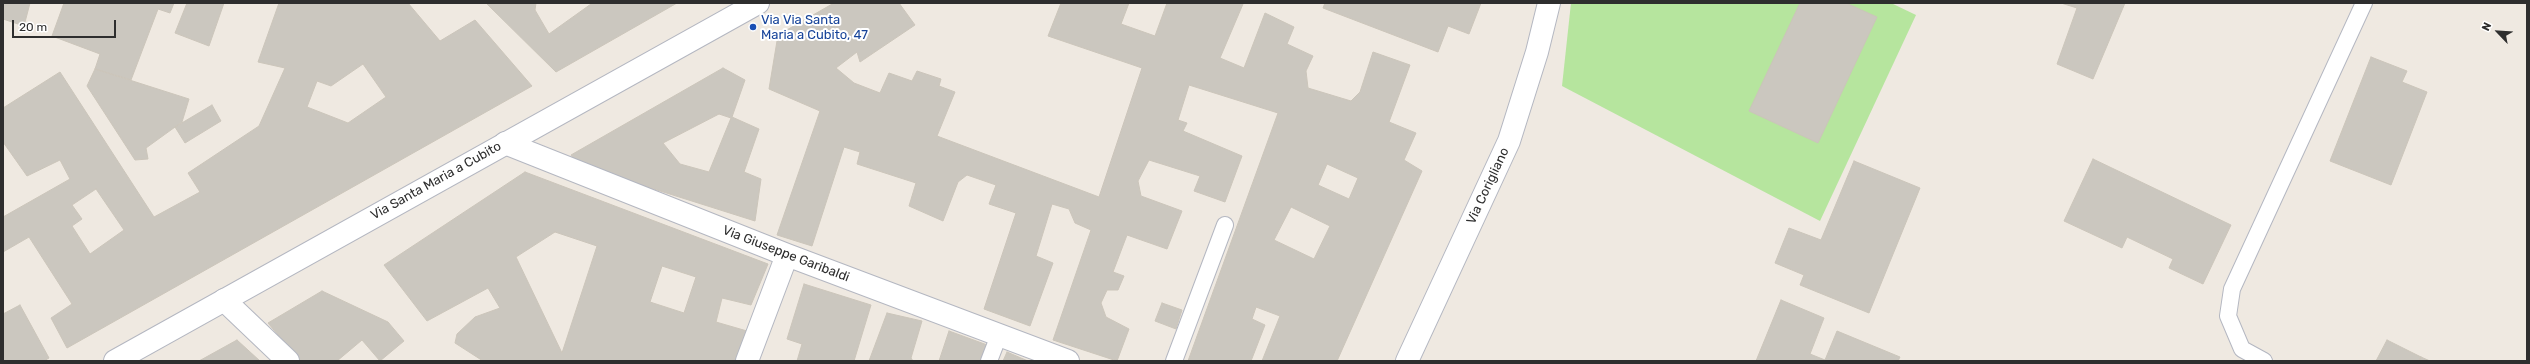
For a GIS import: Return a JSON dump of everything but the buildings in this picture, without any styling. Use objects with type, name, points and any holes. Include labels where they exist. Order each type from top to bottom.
[{"type":"street","name":"Via Santa Maria a Cubito","points":[[115,361],[758,3]]},
{"type":"street","name":"Via Corigliano","points":[[1407,361],[1509,140],[1537,52],[1549,3]]},
{"type":"street","name":"Via Giuseppe Garibaldi","points":[[505,143],[788,255],[1068,361]]},
{"type":"street","points":[[747,361],[788,255]]},
{"type":"street","points":[[224,300],[288,361]]},
{"type":"lane","points":[[2264,361],[2242,349],[2228,316],[2232,289],[2364,3]]},
{"type":"lane","points":[[1174,361],[1225,225]]},
{"type":"lane","points":[[990,361],[999,335]]},
{"type":"green space","points":[[1571,3],[1891,3],[1916,15],[1820,221],[1562,86]]},
{"type":"place","name":"Via Via Santa Maria a Cubito, 47","points":[[753,27]]}]
